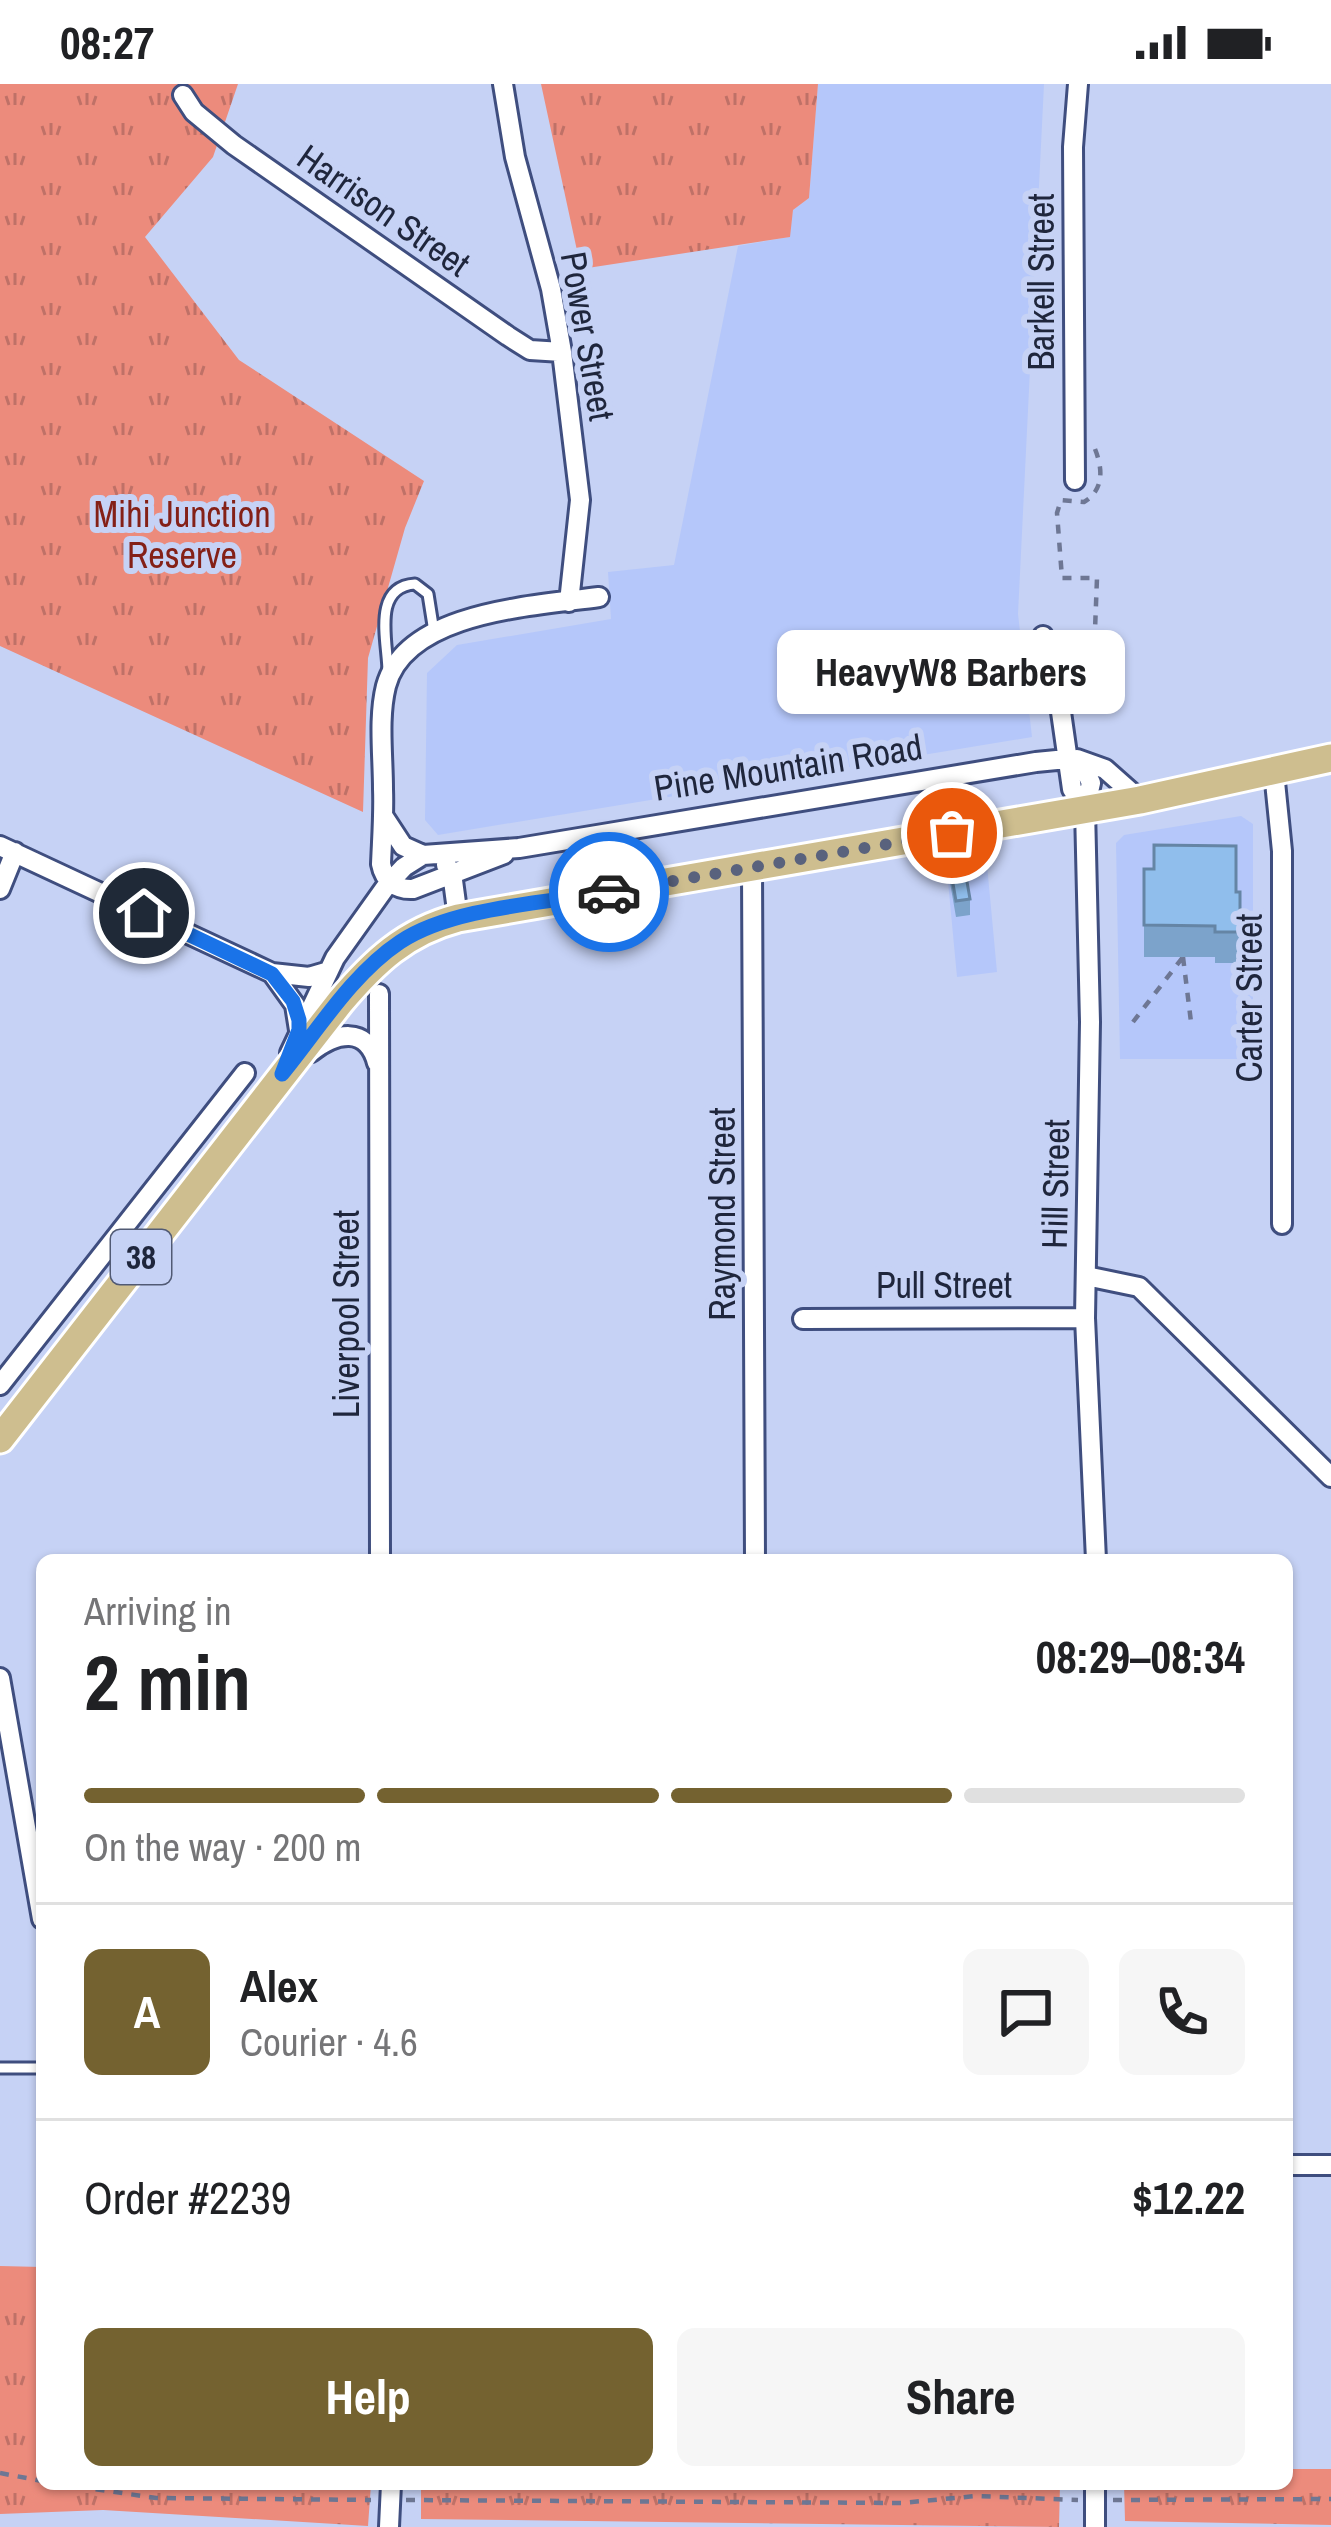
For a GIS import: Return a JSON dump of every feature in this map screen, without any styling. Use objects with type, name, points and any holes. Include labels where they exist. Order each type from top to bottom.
[{"type":"main road","name":"38","points":[[0,1439],[282,1074],[379,959],[410,936],[458,918],[1140,800],[1331,758]]},
{"type":"street","name":"Power Street","points":[[503,84],[515,157],[551,289],[562,352],[580,500],[569,602]]},
{"type":"street","name":"Barkell Street","points":[[1075,480],[1073,131],[1078,84]]},
{"type":"street","name":"Harrison Street","points":[[183,94],[194,112],[234,145],[508,336],[530,350],[562,352]]},
{"type":"street","points":[[390,881],[381,864],[382,715],[387,683],[406,650],[434,632],[467,620],[599,598]]},
{"type":"street","points":[[1043,636],[1070,759]]},
{"type":"street","points":[[1070,759],[1099,765],[1140,800]]},
{"type":"street","points":[[1070,759],[1082,764],[1090,783],[1084,809]]},
{"type":"street","name":"Pine Mountain Road","points":[[429,854],[519,848],[1070,759]]},
{"type":"street","name":"Carter Street","points":[[1274,772],[1282,851],[1282,1224]]},
{"type":"street","name":"Hill Street","points":[[1084,809],[1090,1022],[1085,1318],[1096,1554]]},
{"type":"street","points":[[384,817],[403,846],[429,854],[452,873],[458,918]]},
{"type":"street","name":"Pine Mountain Road","points":[[390,881],[402,889],[413,889],[519,848]]},
{"type":"street","points":[[0,889],[8,849],[272,974],[309,977],[326,972]]},
{"type":"street","points":[[282,1074],[326,972],[390,881],[429,854]]},
{"type":"street","name":"Raymond Street","points":[[752,868],[755,1554]]},
{"type":"street","points":[[272,974],[295,1005],[299,1030]]},
{"type":"street","name":"Liverpool Street","points":[[379,994],[380,1554]]},
{"type":"street","points":[[282,1074],[325,1041],[342,1034],[356,1036],[368,1045],[378,1068]]},
{"type":"street","points":[[0,1385],[245,1072]]},
{"type":"street","points":[[1086,1276],[1139,1287],[1331,1478]]},
{"type":"street","name":"Pull Street","points":[[803,1318],[1085,1318]]},
{"type":"street","points":[[0,1678],[36,1885]]},
{"type":"street","points":[[1293,2165],[1331,2165]]},
{"type":"street","points":[[389,2527],[391,2490]]},
{"type":"street","points":[[1095,2527],[1101,2492]]},
{"type":"lane","points":[[387,683],[384,626],[390,597],[398,587],[415,584],[428,594],[434,632]]},
{"type":"lane","points":[[0,2068],[36,2068]]},
{"type":"path","points":[[1057,512],[1062,578],[1097,578],[1095,630]]},
{"type":"path","points":[[1132,1022],[1183,957],[1191,1022]]},
{"type":"path","points":[[0,2473],[36,2480]]},
{"type":"path","points":[[101,2490],[156,2498],[374,2500]]},
{"type":"path","points":[[1101,2492],[1331,2499]]},
{"type":"path","points":[[422,2500],[879,2503],[976,2496],[1078,2500]]},
{"type":"shaded area","points":[[818,84],[1044,84],[1018,614],[1032,737],[438,835],[425,820],[427,673],[457,645],[611,619],[608,572],[674,565],[738,246],[789,237],[793,210],[809,198]]},
{"type":"shaded area","points":[[1241,816],[1253,824],[1253,1059],[1120,1059],[1116,843],[1124,835]]},
{"type":"shaded area","points":[[987,865],[997,972],[957,977],[947,871]]},
{"type":"green space","name":"Mihi Junction Reserve","points":[[0,84],[238,84],[213,157],[145,237],[239,360],[424,481],[405,528],[368,658],[363,812],[0,646]]},
{"type":"green space","points":[[541,84],[818,84],[809,198],[793,210],[790,237],[581,269]]},
{"type":"green space","points":[[0,2266],[36,2267],[36,2490],[371,2490],[368,2526],[103,2510],[0,2514]]},
{"type":"green space","points":[[1293,2469],[1331,2469],[1331,2525],[1125,2521],[1124,2490],[1293,2490]]},
{"type":"green space","points":[[421,2490],[1060,2490],[1059,2527],[421,2519]]},
{"type":"building","points":[[1154,845],[1236,846],[1240,932],[1215,932],[1215,926],[1144,925],[1144,869],[1154,869]]},
{"type":"building","points":[[962,853],[970,899],[956,901],[948,855]]},
{"type":"way so far","points":[[609,892],[952,833]]},
{"type":"place","name":"HeavyW8 Barbers","points":[[952,833]]},
{"type":"route","points":[[144,913],[272,974],[293,1001],[299,1020],[282,1074],[361,978],[410,936],[458,918],[609,892]]}]
